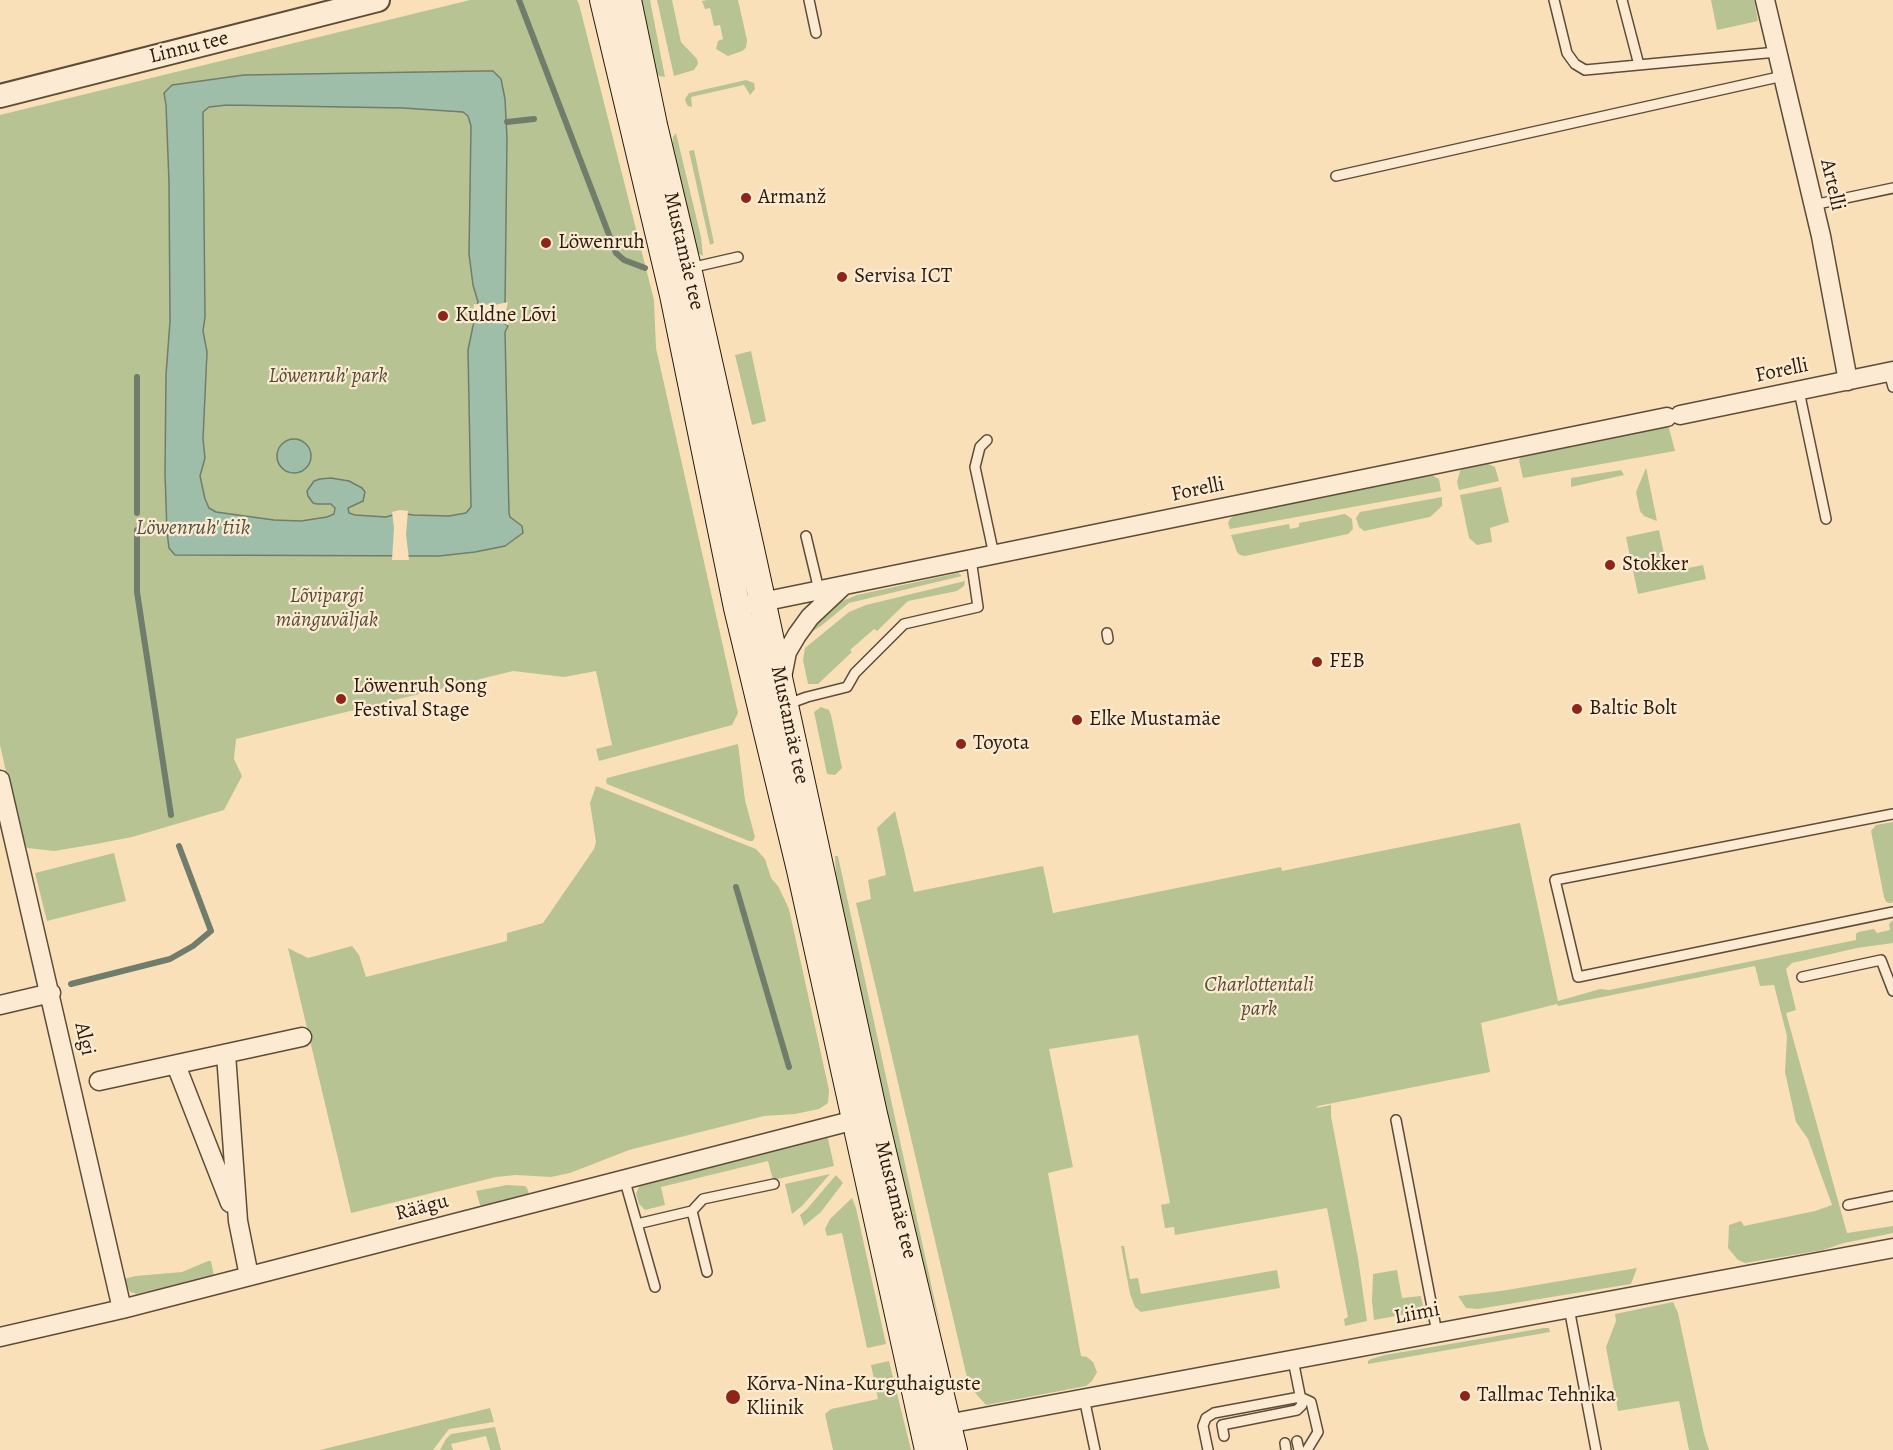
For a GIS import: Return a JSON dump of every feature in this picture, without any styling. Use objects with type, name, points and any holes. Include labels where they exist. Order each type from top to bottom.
[{"type":"main road","name":"Mustamäe tee","points":[[603,0],[673,294],[737,608],[800,870],[926,1440]]},
{"type":"main road","name":"Mustamäe tee","points":[[628,0],[651,115],[763,602],[874,1114],[954,1450]]},
{"type":"street","name":"Linnu tee","points":[[0,96],[342,4],[378,0]]},
{"type":"street","name":"Artelli","points":[[1765,0],[1813,204],[1848,381]]},
{"type":"street","name":"Forelli","points":[[737,608],[1848,381],[1892,377]]},
{"type":"street","points":[[783,695],[787,652],[810,617],[843,586]]},
{"type":"street","name":"Algi","points":[[0,780],[51,993],[122,1309]]},
{"type":"street","points":[[0,1005],[51,993]]},
{"type":"street","points":[[99,1081],[302,1037]]},
{"type":"street","points":[[226,1054],[238,1221],[249,1276]]},
{"type":"street","points":[[176,1065],[238,1221]]},
{"type":"street","name":"Räägu","points":[[0,1337],[122,1309],[855,1120]]},
{"type":"street","name":"Liimi","points":[[926,1440],[949,1423],[1893,1248]]},
{"type":"lane","points":[[809,0],[816,33]]},
{"type":"lane","points":[[1554,0],[1567,53],[1575,64],[1585,70],[1777,52]]},
{"type":"lane","points":[[1622,0],[1639,65]]},
{"type":"lane","points":[[1336,176],[1783,76]]},
{"type":"lane","points":[[1813,204],[1893,188]]},
{"type":"lane","points":[[688,268],[738,257]]},
{"type":"lane","points":[[1799,391],[1826,519]]},
{"type":"lane","points":[[987,440],[980,447],[975,467],[994,555]]},
{"type":"lane","points":[[806,536],[819,590]]},
{"type":"lane","points":[[783,695],[807,697],[847,687],[855,673],[904,624],[978,607],[971,559]]},
{"type":"lane","points":[[1893,814],[1555,880],[1578,977],[1893,912]]},
{"type":"lane","points":[[1802,977],[1881,960],[1893,990]]},
{"type":"lane","points":[[1396,1120],[1437,1333]]},
{"type":"lane","points":[[624,1178],[655,1287]]},
{"type":"lane","points":[[637,1224],[692,1211],[703,1199],[774,1184]]},
{"type":"lane","points":[[1848,1205],[1893,1196]]},
{"type":"lane","points":[[692,1211],[707,1272]]},
{"type":"lane","points":[[1569,1308],[1596,1450]]},
{"type":"lane","points":[[1214,1413],[1216,1426],[1278,1415],[1292,1418],[1302,1405],[1293,1360]]},
{"type":"lane","points":[[1208,1450],[1203,1426],[1206,1418],[1214,1413],[1300,1397],[1311,1402],[1318,1432],[1307,1450]]},
{"type":"lane","points":[[1084,1398],[1095,1450]]},
{"type":"lane","points":[[1278,1415],[1280,1425]]},
{"type":"lane","points":[[1235,1423],[1237,1433]]},
{"type":"lane","points":[[1222,1425],[1224,1436]]},
{"type":"green space","name":"Löwenruh' park","points":[[470,0],[577,0],[579,4],[654,300],[656,348],[738,713],[732,725],[599,761],[596,749],[612,745],[596,671],[564,677],[513,671],[236,739],[234,759],[242,776],[224,810],[132,837],[96,844],[54,851],[27,848],[21,838],[0,745],[0,115]]},
{"type":"green space","points":[[640,0],[650,0],[665,77],[659,76],[656,72]]},
{"type":"green space","points":[[657,0],[672,0],[681,42],[697,59],[698,64],[694,70],[674,76]]},
{"type":"green space","points":[[738,0],[747,40],[746,48],[742,51],[728,56],[716,49],[718,41],[723,39],[720,25],[714,26],[710,8],[705,9],[702,1]]},
{"type":"green space","points":[[1711,0],[1754,0],[1758,21],[1717,30]]},
{"type":"green space","points":[[746,80],[754,83],[755,89],[750,95],[744,85],[691,97],[692,107],[686,103],[685,99],[689,93]]},
{"type":"green space","points":[[676,133],[701,237],[703,256],[696,252],[672,149],[673,137]]},
{"type":"green space","points":[[694,150],[714,243],[710,245],[689,151]]},
{"type":"green space","points":[[751,351],[766,421],[752,425],[735,355]]},
{"type":"green space","points":[[1663,425],[1669,428],[1675,451],[1523,478],[1519,460],[1522,455]]},
{"type":"green space","points":[[1486,463],[1495,467],[1499,481],[1459,490],[1457,482],[1460,471],[1465,467]]},
{"type":"green space","points":[[1646,468],[1657,521],[1644,516],[1640,511],[1636,492]]},
{"type":"green space","points":[[1621,470],[1624,475],[1571,487],[1571,478]]},
{"type":"green space","points":[[1430,474],[1439,479],[1441,491],[1230,529],[1228,523],[1238,512]]},
{"type":"green space","points":[[1501,487],[1509,522],[1490,528],[1492,542],[1477,545],[1469,538],[1460,495]]},
{"type":"green space","points":[[1442,497],[1442,506],[1430,517],[1364,531],[1359,527],[1356,518],[1360,512]]},
{"type":"green space","points":[[1345,514],[1352,519],[1353,529],[1348,534],[1245,556],[1237,552],[1231,535],[1289,524],[1290,529],[1299,527],[1299,523]]},
{"type":"green space","points":[[1659,530],[1668,572],[1703,565],[1706,579],[1638,594],[1626,537]]},
{"type":"green space","points":[[958,573],[962,576],[849,603],[805,636],[808,630],[829,610],[842,601],[857,595]]},
{"type":"green space","points":[[965,581],[964,586],[957,591],[908,601],[877,631],[874,629],[850,650],[852,652],[818,684],[808,684],[803,660],[805,648],[849,612],[866,605]]},
{"type":"green space","points":[[821,707],[829,710],[831,715],[842,768],[835,775],[827,774],[814,712]]},
{"type":"green space","points":[[738,744],[745,800],[755,837],[753,841],[607,784],[606,781],[607,778]]},
{"type":"green space","points":[[596,786],[756,849],[765,859],[771,878],[778,886],[789,909],[829,1090],[828,1103],[819,1109],[795,1114],[764,1116],[629,1150],[570,1173],[551,1177],[516,1175],[496,1177],[351,1213],[288,948],[308,958],[352,946],[359,955],[366,977],[507,941],[507,933],[543,923],[594,849],[596,842],[590,803]]},
{"type":"green space","name":"Charlottentali park","points":[[895,811],[914,892],[1043,866],[1053,913],[1281,867],[1282,871],[1520,823],[1558,1001],[1600,989],[1609,990],[1856,940],[1858,932],[1874,929],[1877,933],[1890,930],[1889,924],[1893,920],[1893,943],[1857,948],[1792,963],[1786,969],[1796,1010],[1786,1013],[1847,1233],[1893,1226],[1893,1233],[1844,1243],[1823,1250],[1745,1263],[1738,1260],[1728,1248],[1729,1225],[1741,1221],[1744,1226],[1815,1211],[1832,1205],[1808,1139],[1796,1122],[1785,1072],[1787,1036],[1774,985],[1760,986],[1755,966],[1558,1006],[1557,1004],[1481,1023],[1490,1072],[1318,1106],[1316,1108],[1331,1105],[1331,1116],[1358,1258],[1367,1321],[1345,1326],[1344,1319],[1348,1317],[1327,1208],[1175,1235],[1174,1227],[1165,1228],[1161,1205],[1170,1203],[1138,1035],[1049,1049],[1073,1167],[1048,1173],[1081,1356],[1093,1362],[1097,1372],[1086,1386],[986,1405],[969,1386],[856,903],[871,899],[868,880],[886,875],[877,828]]},
{"type":"green space","points":[[1893,822],[1893,902],[1890,903],[1886,902],[1884,897],[1871,831],[1876,825]]},
{"type":"green space","points":[[114,853],[126,901],[47,921],[35,873]]},
{"type":"green space","points":[[835,856],[838,856],[942,1334],[902,1181],[837,899]]},
{"type":"green space","points":[[827,1134],[834,1166],[773,1180],[768,1161],[661,1187],[665,1205],[645,1210],[639,1204],[636,1194],[640,1184]]},
{"type":"green space","points":[[830,1174],[802,1206],[792,1214],[785,1184]]},
{"type":"green space","points":[[836,1175],[843,1183],[821,1212],[804,1226],[800,1215]]},
{"type":"green space","points":[[507,1185],[525,1186],[529,1194],[483,1207],[480,1205],[476,1191]]},
{"type":"green space","points":[[852,1198],[886,1344],[867,1348],[842,1233],[827,1236],[825,1229],[830,1219]]},
{"type":"green space","points":[[1121,1246],[1124,1246],[1130,1279],[1138,1278],[1141,1294],[1277,1270],[1280,1288],[1141,1312],[1135,1307],[1130,1294]]},
{"type":"green space","points":[[211,1261],[214,1276],[137,1294],[130,1292],[123,1279],[182,1272]]},
{"type":"green space","points":[[1637,1268],[1631,1284],[1478,1309],[1466,1308],[1458,1296],[1501,1291]]},
{"type":"green space","points":[[1397,1270],[1402,1298],[1421,1296],[1424,1311],[1374,1320],[1373,1274]]},
{"type":"green space","points":[[1673,1302],[1678,1313],[1709,1450],[1689,1450],[1679,1401],[1618,1411],[1606,1347],[1616,1321],[1615,1314]]},
{"type":"green space","points":[[1549,1328],[1550,1332],[1368,1364],[1371,1359],[1385,1355]]},
{"type":"green space","points":[[889,1361],[911,1450],[833,1450],[825,1414],[831,1409],[878,1399],[871,1365]]},
{"type":"green space","points":[[490,1408],[494,1422],[449,1429],[433,1450],[320,1450]]},
{"type":"green space","points":[[495,1427],[501,1450],[490,1450],[486,1436],[451,1444],[453,1450],[440,1450],[451,1434]]},
{"type":"water","name":"Löwenruh' tiik","points":[[493,71],[501,79],[505,99],[507,138],[505,305],[501,321],[508,326],[505,332],[509,513],[510,517],[522,526],[523,533],[505,546],[439,556],[175,555],[169,548],[165,473],[166,375],[170,321],[169,182],[164,93],[172,85],[244,75]],"holes":[[[227,105],[403,108],[463,112],[468,116],[471,126],[469,254],[478,302],[468,350],[471,507],[466,513],[449,516],[400,513],[386,517],[355,515],[349,513],[348,508],[363,501],[365,492],[349,481],[331,478],[314,481],[307,491],[313,503],[331,504],[335,508],[334,514],[327,517],[301,521],[274,520],[216,512],[209,508],[200,476],[205,458],[203,439],[207,352],[203,331],[205,317],[203,112],[209,107]]]},
{"type":"water","points":[[294,439],[306,444],[311,456],[306,468],[294,473],[282,468],[277,456],[282,444]]},
{"type":"pier","points":[[508,302],[504,320],[509,323],[508,325],[498,321],[471,323],[474,304],[495,305]]},
{"type":"pier","points":[[408,511],[406,534],[409,560],[392,560],[394,528],[392,512]]},
{"type":"waterway","points":[[519,0],[616,253],[624,260],[645,268]]},
{"type":"waterway","points":[[507,122],[534,119]]},
{"type":"waterway","points":[[137,377],[137,513]]},
{"type":"waterway","points":[[137,530],[137,592],[171,815]]},
{"type":"waterway","points":[[162,532],[167,532]]},
{"type":"waterway","points":[[71,984],[170,959],[193,946],[211,931],[179,846]]},
{"type":"waterway","points":[[736,887],[789,1067]]},
{"type":"place","name":"Armanž","points":[[746,198]]},
{"type":"place","name":"Löwenruh","points":[[546,243]]},
{"type":"place","name":"Servisa ICT","points":[[842,277]]},
{"type":"place","name":"Kuldne Lõvi","points":[[443,316]]},
{"type":"place","name":"Stokker","points":[[1610,565]]},
{"type":"place","name":"FEB","points":[[1317,662]]},
{"type":"place","name":"Löwenruh Song Festival Stage","points":[[341,699]]},
{"type":"place","name":"Baltic Bolt","points":[[1577,709]]},
{"type":"place","name":"Elke Mustamäe","points":[[1077,720]]},
{"type":"place","name":"Toyota","points":[[961,744]]},
{"type":"place","name":"Tallmac Tehnika","points":[[1465,1396]]},
{"type":"place","name":"Kõrva-Nina-Kurguhaiguste Kliinik","points":[[733,1397]]},
{"type":"park label","name":"Lõvipargi mänguväljak","points":[[327,609]]}]
